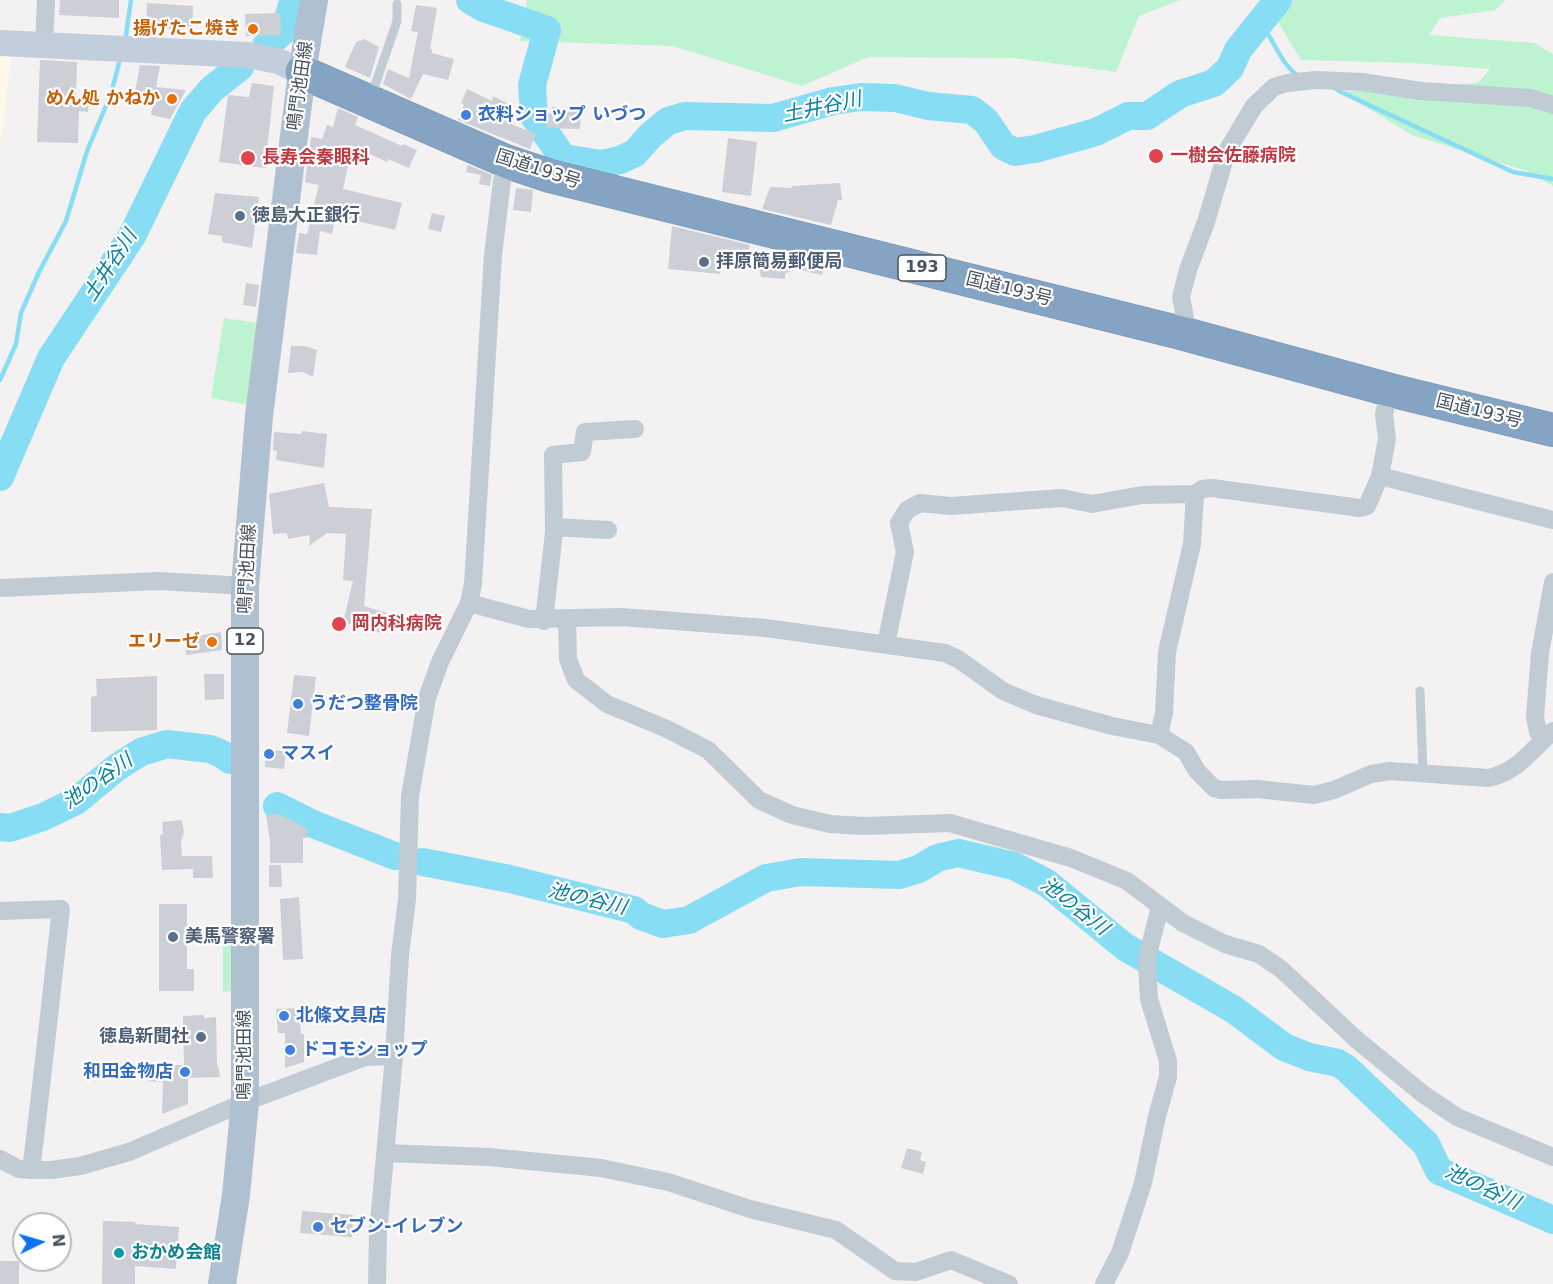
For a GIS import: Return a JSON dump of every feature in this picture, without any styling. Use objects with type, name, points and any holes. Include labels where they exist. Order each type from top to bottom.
[{"type":"highway","name":"国道193号","points":[[302,72],[508,162],[550,176],[1181,333],[1390,390],[1553,430]]},
{"type":"main road","name":"鳴門池田線","points":[[222,1284],[236,1195],[245,1102],[245,586],[259,416],[302,72],[314,0]]},
{"type":"street","points":[[45,45],[46,0]]},
{"type":"street","points":[[0,43],[248,55],[278,62],[302,72]]},
{"type":"street","points":[[1181,333],[1185,318],[1181,297],[1227,151],[1254,106],[1274,87],[1291,82],[1316,80],[1362,82],[1421,92],[1531,98],[1553,105]]},
{"type":"street","points":[[377,1284],[378,1233],[394,1056],[400,955],[407,898],[410,796],[427,698],[440,662],[469,603],[473,584],[493,255],[502,181],[508,162]]},
{"type":"street","points":[[886,644],[905,552],[899,523],[907,510],[920,503],[950,506],[1062,498],[1092,504],[1142,495],[1195,494],[1202,489],[1212,488],[1360,508],[1366,506],[1380,476],[1387,439],[1384,414],[1390,390]]},
{"type":"street","points":[[544,621],[554,527],[553,455],[582,452],[585,432],[635,429]]},
{"type":"street","points":[[1380,476],[1553,520]]},
{"type":"street","points":[[1159,735],[1164,713],[1167,652],[1192,544],[1195,494]]},
{"type":"street","points":[[554,527],[608,530]]},
{"type":"street","points":[[0,588],[159,581],[245,586]]},
{"type":"street","points":[[469,603],[529,620],[621,617],[766,628],[945,653],[958,659],[1003,691],[1036,705],[1112,726],[1159,735],[1186,752],[1197,771],[1214,788],[1227,791],[1257,789],[1314,795],[1334,790],[1371,774],[1390,771],[1488,778],[1500,776],[1520,763],[1548,735],[1538,732],[1535,717],[1540,653],[1553,582]]},
{"type":"street","points":[[567,618],[568,659],[576,680],[607,704],[667,729],[708,750],[759,800],[792,815],[830,824],[864,826],[950,823],[1071,858],[1127,881],[1183,923],[1225,944],[1259,954],[1281,969],[1357,1040],[1423,1094],[1457,1117],[1553,1157]]},
{"type":"street","points":[[1104,1284],[1120,1253],[1143,1183],[1156,1116],[1168,1077],[1168,1061],[1149,999],[1148,960],[1160,907]]},
{"type":"street","points":[[0,911],[62,909],[31,1170]]},
{"type":"street","points":[[0,1159],[18,1168],[31,1170],[80,1166],[129,1152],[245,1102],[365,1057],[394,1056]]},
{"type":"street","points":[[385,1153],[472,1156],[602,1168],[668,1182],[750,1209],[836,1230],[895,1271],[916,1272],[951,1260],[1009,1284]]},
{"type":"lane","points":[[369,102],[397,21],[397,4]]},
{"type":"lane","points":[[1420,691],[1423,774]]},
{"type":"shaded area","points":[[0,53],[11,54],[0,144]]},
{"type":"green space","points":[[527,0],[1180,0],[1139,16],[1116,72],[1014,58],[868,57],[802,86],[673,46],[520,41]]},
{"type":"green space","points":[[1265,0],[1506,0],[1495,10],[1440,18],[1429,35],[1534,43],[1553,54],[1553,186],[1527,171],[1412,135],[1341,92],[1478,83],[1490,69],[1412,63],[1301,60]]},
{"type":"green space","points":[[224,318],[265,324],[255,406],[211,398]]},
{"type":"green space","points":[[223,931],[232,931],[231,991],[223,992]]},
{"type":"building","points":[[60,0],[119,0],[119,18],[59,15]]},
{"type":"building","points":[[147,3],[193,6],[192,30],[146,27]]},
{"type":"building","points":[[416,5],[437,8],[430,49],[432,53],[454,59],[448,80],[423,74],[411,99],[383,84],[388,69],[409,78],[418,32],[411,31]]},
{"type":"building","points":[[280,13],[281,35],[246,36],[245,14]]},
{"type":"building","points":[[364,39],[379,47],[370,78],[345,67],[356,42]]},
{"type":"building","points":[[40,60],[77,62],[76,96],[89,97],[88,112],[79,111],[78,143],[37,142]]},
{"type":"building","points":[[140,65],[160,66],[156,87],[186,90],[170,119],[151,115],[154,101],[134,97]]},
{"type":"building","points":[[252,83],[274,86],[265,168],[219,162],[228,95],[249,97]]},
{"type":"building","points":[[467,89],[492,101],[493,96],[513,106],[506,122],[536,134],[530,149],[458,120],[464,105],[461,103]]},
{"type":"building","points":[[552,107],[581,109],[580,129],[546,128]]},
{"type":"building","points":[[338,108],[358,117],[355,125],[402,146],[403,144],[417,150],[409,168],[388,159],[387,162],[352,146],[343,189],[402,203],[395,230],[336,216],[332,234],[320,231],[317,255],[296,253],[299,233],[307,234],[319,185],[305,182],[311,137],[322,139],[327,125],[333,127]]},
{"type":"building","points":[[728,138],[757,142],[751,196],[722,192]]},
{"type":"building","points":[[468,165],[492,175],[490,186],[479,184],[481,175],[466,172]]},
{"type":"building","points":[[840,183],[842,200],[838,200],[831,225],[762,209],[770,187],[791,188],[792,186]]},
{"type":"building","points":[[516,188],[533,190],[531,212],[513,210]]},
{"type":"building","points":[[215,193],[259,197],[252,248],[222,242],[222,236],[208,234]]},
{"type":"building","points":[[432,213],[445,216],[441,232],[428,229]]},
{"type":"building","points":[[672,226],[750,245],[746,257],[722,249],[720,274],[668,269]]},
{"type":"building","points":[[788,255],[825,264],[822,275],[791,268],[790,272],[785,273],[785,279],[761,277],[757,257],[787,259]]},
{"type":"building","points":[[246,283],[259,285],[256,307],[243,305]]},
{"type":"building","points":[[291,346],[305,346],[317,350],[313,377],[303,372],[288,373]]},
{"type":"building","points":[[302,431],[327,434],[324,468],[276,460],[277,451],[273,450],[274,432],[301,434]]},
{"type":"building","points":[[324,483],[329,507],[372,509],[364,606],[387,613],[381,633],[343,622],[353,581],[343,580],[346,534],[327,533],[309,546],[310,535],[288,539],[287,533],[273,534],[269,494]]},
{"type":"building","points":[[221,632],[222,650],[186,655],[184,638]]},
{"type":"building","points":[[204,674],[224,674],[224,699],[205,700]]},
{"type":"building","points":[[294,675],[316,677],[309,736],[287,733]]},
{"type":"building","points":[[157,676],[157,730],[91,732],[91,697],[97,695],[96,679]]},
{"type":"building","points":[[266,750],[286,751],[284,769],[265,767]]},
{"type":"building","points":[[278,814],[306,828],[307,838],[303,838],[303,863],[270,863],[270,840],[266,815]]},
{"type":"building","points":[[182,820],[184,832],[181,841],[182,856],[212,856],[213,878],[193,878],[193,869],[162,870],[160,836],[163,833],[162,822]]},
{"type":"building","points":[[269,865],[281,865],[282,887],[269,887]]},
{"type":"building","points":[[299,897],[303,959],[283,960],[280,899]]},
{"type":"building","name":"美馬警察署","points":[[159,904],[187,904],[187,969],[194,969],[194,991],[159,991]]},
{"type":"building","points":[[299,1008],[301,1034],[304,1034],[304,1062],[285,1068],[285,1033],[278,1033],[276,1009]]},
{"type":"building","points":[[204,1015],[204,1018],[216,1017],[217,1065],[220,1077],[188,1078],[188,1104],[162,1114],[163,1082],[148,1081],[148,1069],[156,1069],[157,1065],[184,1065],[183,1016]]},
{"type":"building","points":[[907,1148],[922,1152],[920,1160],[926,1162],[923,1174],[901,1168]]},
{"type":"building","points":[[302,1211],[353,1215],[352,1237],[300,1233]]},
{"type":"building","points":[[103,1221],[179,1227],[176,1269],[135,1266],[135,1284],[102,1284]]},
{"type":"building","points":[[0,1261],[12,1261],[12,1272],[19,1272],[19,1284],[0,1284]]},
{"type":"waterway","points":[[126,35],[131,0]]},
{"type":"waterway","name":"土井谷川","points":[[266,46],[285,29],[291,8],[297,0]]},
{"type":"waterway","name":"土井谷川","points":[[470,0],[484,8],[547,30],[532,85],[534,116],[563,158],[602,164],[620,160],[635,153],[668,121],[685,116],[773,118],[833,101],[861,97],[895,98],[928,106],[972,110],[986,121],[1003,146],[1015,152],[1035,149],[1096,132],[1128,116],[1147,116],[1180,94],[1214,83],[1230,68],[1238,50],[1278,0]]},
{"type":"waterway","points":[[1260,23],[1287,65],[1299,77]]},
{"type":"waterway","points":[[0,380],[16,344],[21,313],[39,272],[66,221],[87,151],[111,94],[119,63]]},
{"type":"waterway","name":"土井谷川","points":[[0,477],[51,358],[132,236],[193,111],[212,89],[240,67]]},
{"type":"waterway","points":[[1333,87],[1513,172],[1553,179]]},
{"type":"waterway","name":"池の谷川","points":[[0,827],[10,828],[43,817],[76,801],[116,768],[141,752],[167,744],[210,749],[230,760]]},
{"type":"waterway","name":"池の谷川","points":[[277,806],[313,824],[395,856]]},
{"type":"waterway","name":"池の谷川","points":[[423,862],[510,879],[634,910],[641,916],[663,924],[689,920],[766,878],[801,872],[899,875],[919,869],[937,858],[958,853],[1014,866],[1047,883],[1125,947],[1233,1009],[1284,1047],[1309,1057],[1338,1063],[1346,1068],[1426,1144],[1439,1171],[1553,1220]]},
{"type":"place","name":"揚げたこ焼き","points":[[253,29]]},
{"type":"place","name":"めん処 かねか","points":[[172,99]]},
{"type":"place","name":"衣料ショップ いづつ","points":[[466,115]]},
{"type":"place","name":"一樹会佐藤病院","points":[[1156,156]]},
{"type":"place","name":"長寿会秦眼科","points":[[248,158]]},
{"type":"place","name":"徳島大正銀行","points":[[240,216]]},
{"type":"place","name":"拝原簡易郵便局","points":[[704,262]]},
{"type":"place","name":"岡内科病院","points":[[339,624]]},
{"type":"place","name":"エリーゼ","points":[[212,642]]},
{"type":"place","name":"うだつ整骨院","points":[[298,704]]},
{"type":"place","name":"マスイ","points":[[269,754]]},
{"type":"place","name":"美馬警察署","points":[[173,937]]},
{"type":"place","name":"北條文具店","points":[[284,1016]]},
{"type":"place","name":"徳島新聞社","points":[[201,1037]]},
{"type":"place","name":"ドコモショップ","points":[[290,1050]]},
{"type":"place","name":"和田金物店","points":[[185,1072]]},
{"type":"place","name":"セブン-イレブン","points":[[318,1227]]},
{"type":"place","name":"おかめ会館","points":[[119,1253]]}]
